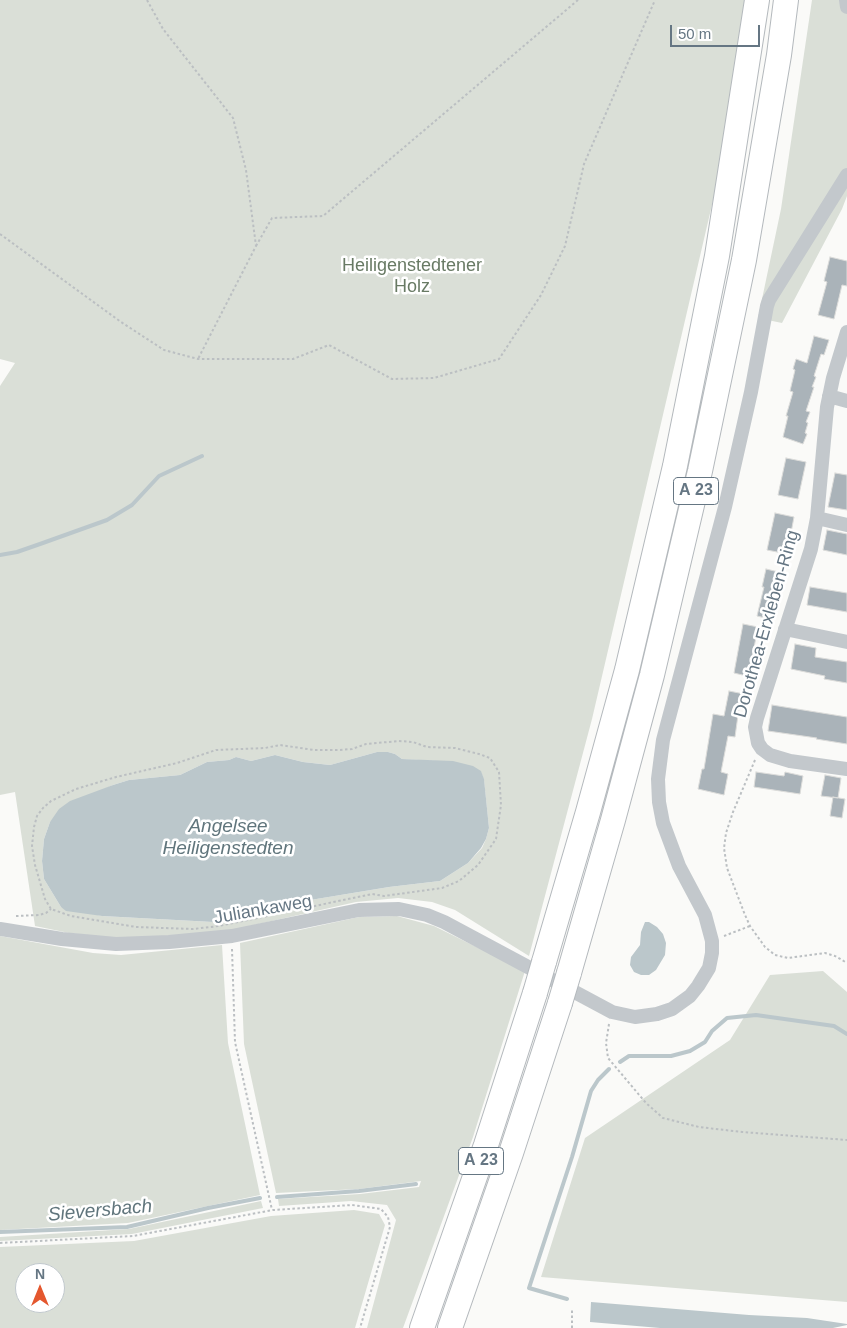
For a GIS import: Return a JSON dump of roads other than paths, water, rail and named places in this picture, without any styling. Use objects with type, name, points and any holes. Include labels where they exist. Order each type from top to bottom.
[{"type":"highway","name":"A 23","points":[[422,1328],[486,1145],[535,993],[588,812],[624,679],[675,466],[717,256],[758,0]]},
{"type":"highway","name":"A 23","points":[[450,1328],[511,1153],[560,1003],[614,820],[652,675],[700,471],[744,260],[779,55],[786,0]]},
{"type":"street","points":[[846,0],[847,7]]},
{"type":"street","name":"Juliankaweg","points":[[0,929],[62,939],[116,944],[169,942],[232,936],[359,910],[398,909],[427,915],[444,922],[607,1009],[627,1016],[644,1016],[665,1012],[682,1003],[698,986],[709,968],[712,941],[705,915],[679,866],[663,823],[658,785],[663,740],[724,507],[751,392],[767,306],[847,175]]},
{"type":"street","name":"Dorothea-Erxleben-Ring","points":[[847,332],[829,396],[817,518],[811,549],[756,722],[756,735],[762,749],[770,755],[790,761],[847,769]]},
{"type":"street","points":[[829,396],[847,401]]},
{"type":"street","points":[[817,518],[847,525]]},
{"type":"street","points":[[785,629],[847,642]]},
{"type":"water","name":"Angelsee Heiligenstedten","points":[[377,752],[388,752],[402,759],[453,761],[473,766],[481,771],[484,779],[489,828],[486,839],[468,863],[440,881],[389,887],[274,906],[248,911],[213,922],[102,916],[66,911],[61,907],[44,879],[42,861],[44,839],[50,822],[59,809],[70,801],[129,780],[180,775],[207,762],[229,760],[236,757],[251,761],[275,755],[303,762],[330,765]]},
{"type":"water","points":[[645,922],[649,922],[657,927],[663,934],[666,943],[665,955],[656,970],[649,975],[641,975],[634,972],[630,965],[631,957],[640,945],[641,932]]},
{"type":"water","points":[[591,1302],[807,1318],[847,1325],[833,1328],[660,1328],[590,1322]]},
{"type":"waterway","points":[[0,555],[17,552],[107,520],[132,505],[159,476],[202,456]]},
{"type":"waterway","name":"Sieversbach","points":[[620,1062],[629,1056],[671,1056],[690,1051],[705,1042],[712,1031],[727,1018],[756,1015],[834,1026],[847,1034]]},
{"type":"waterway","points":[[567,1299],[529,1288],[572,1157],[591,1091],[598,1080],[609,1069]]},
{"type":"waterway","name":"Sieversbach","points":[[277,1197],[359,1191],[416,1184]]},
{"type":"waterway","name":"Sieversbach","points":[[0,1232],[127,1227],[260,1198]]},
{"type":"park label","name":"Heiligenstedtener Holz","points":[[412,276]]}]
